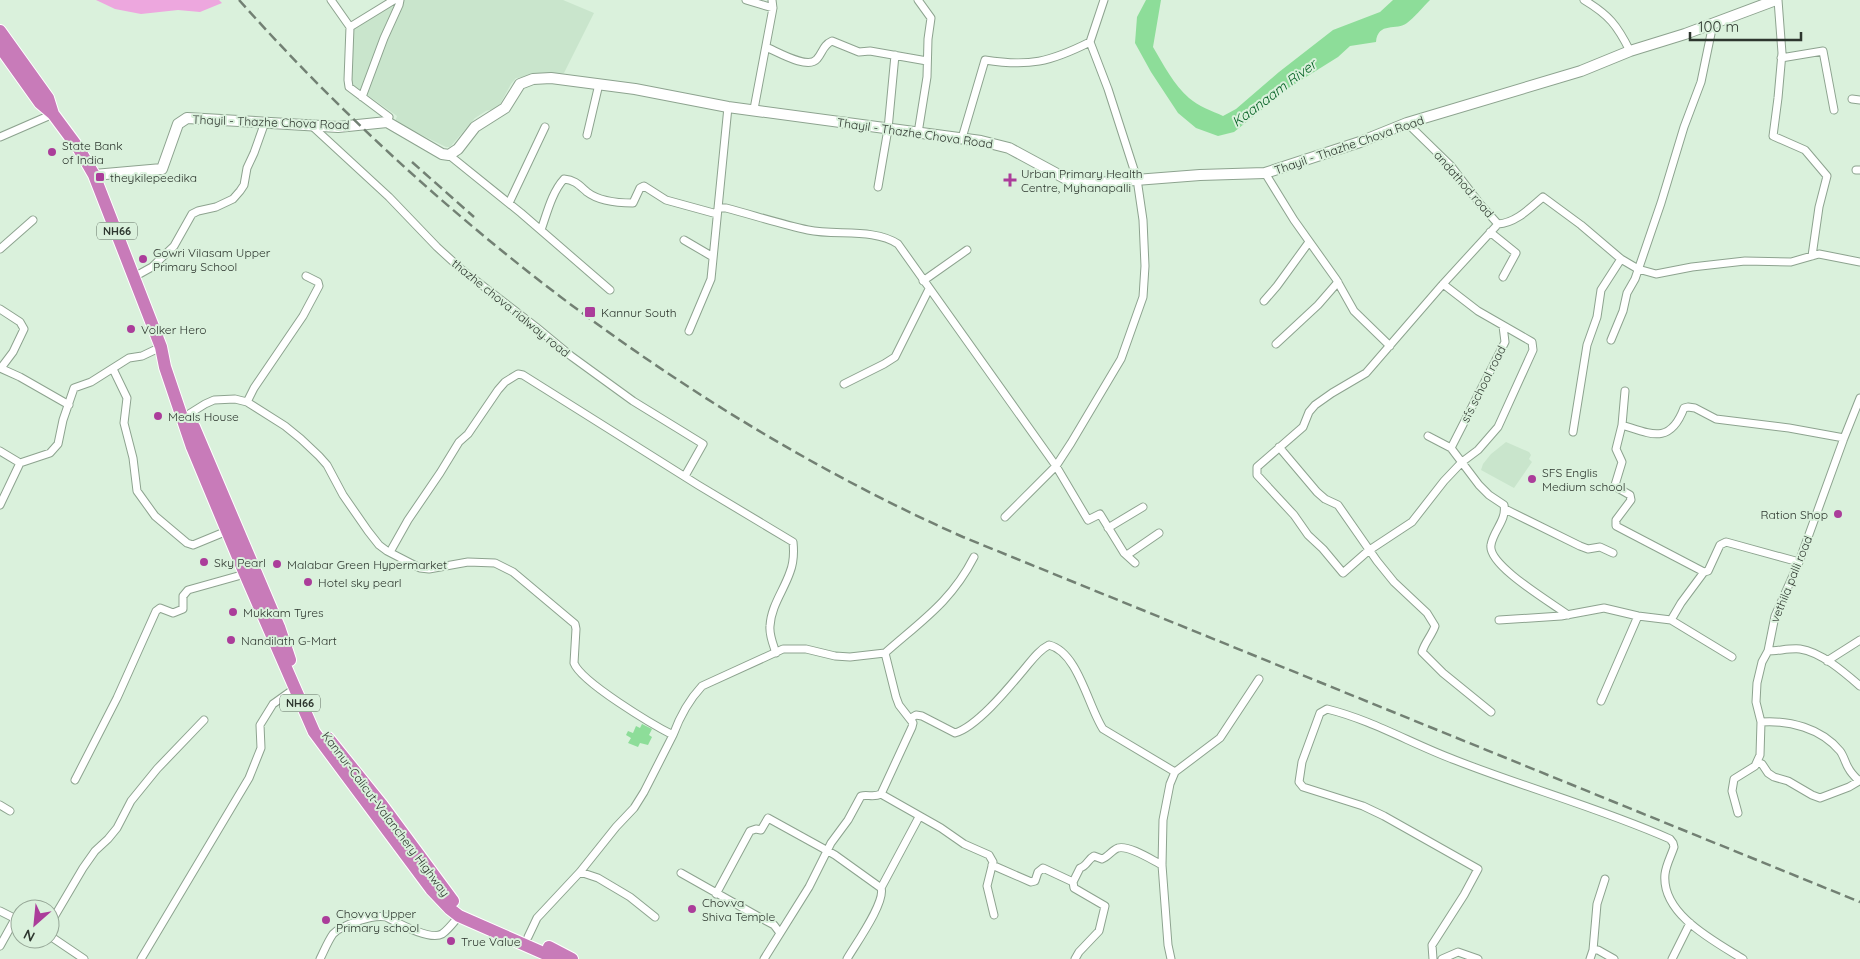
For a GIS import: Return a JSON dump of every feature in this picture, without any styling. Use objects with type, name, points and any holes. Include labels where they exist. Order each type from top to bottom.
[{"type":"highway","name":"Kannur-Calicut-Valanchery Highway","points":[[0,30],[48,98],[53,114]]},
{"type":"highway","name":"Kannur-Calicut-Valanchery Highway","points":[[0,47],[40,102],[53,114],[94,175],[162,351],[165,367],[207,459],[279,627],[294,672],[319,724],[331,742],[382,805],[450,899],[473,915],[572,959]]},
{"type":"highway","name":"Kannur-Calicut-Valanchery Highway","points":[[186,416],[192,447],[314,732],[431,889],[450,909],[478,926],[527,940],[557,959]]},
{"type":"street","points":[[331,0],[350,28],[349,87],[389,117],[387,122],[442,154],[449,155],[509,203],[610,290]]},
{"type":"street","points":[[350,28],[394,0]]},
{"type":"street","points":[[362,98],[400,0]]},
{"type":"street","points":[[746,0],[772,4],[754,110]]},
{"type":"street","points":[[918,0],[931,18],[927,77],[918,133]]},
{"type":"street","points":[[1005,517],[1056,466],[1121,359],[1143,297],[1145,266],[1143,220],[1137,179],[1090,42],[1104,0]]},
{"type":"street","points":[[1584,0],[1600,10],[1614,23],[1630,51]]},
{"type":"street","points":[[1777,0],[1781,58],[1773,136],[1805,150],[1827,176],[1819,207],[1812,256]]},
{"type":"street","name":"Thayil - Thazhe Chova Road","points":[[449,155],[458,149],[482,121],[494,116],[505,108],[520,84],[534,79],[551,78],[635,89],[728,107],[981,141],[1009,148],[1070,181],[1084,184],[1200,175],[1265,173],[1360,142],[1407,123],[1573,74],[1630,51],[1685,34],[1777,0]]},
{"type":"street","points":[[1611,340],[1623,310],[1627,293],[1635,279],[1661,203],[1684,126],[1701,82],[1713,24]]},
{"type":"street","points":[[766,47],[806,64],[814,62],[819,57],[823,48],[832,41],[859,52],[870,50],[928,60]]},
{"type":"street","points":[[962,138],[985,60],[1006,63],[1042,62],[1090,42]]},
{"type":"street","points":[[1781,58],[1823,51],[1834,110]]},
{"type":"street","points":[[878,186],[888,129],[895,55]]},
{"type":"street","points":[[587,135],[599,84]]},
{"type":"street","points":[[689,331],[711,279],[728,107]]},
{"type":"street","points":[[0,137],[53,114]]},
{"type":"street","name":"Thayil - Thazhe Chova Road","points":[[94,175],[162,169],[178,124],[187,118],[338,127],[387,122]]},
{"type":"street","points":[[134,277],[152,267],[174,246],[192,214],[224,203],[232,199],[240,191],[244,185],[246,168],[254,153],[265,122]]},
{"type":"street","name":"andathod road","points":[[1407,123],[1451,166],[1498,224]]},
{"type":"street","name":"thazhe chova rialway road","points":[[312,125],[389,197],[461,269],[571,356],[633,401],[703,444],[685,476]]},
{"type":"street","points":[[509,203],[545,127]]},
{"type":"street","points":[[1265,173],[1309,242],[1338,282],[1354,311],[1390,346]]},
{"type":"street","points":[[541,230],[560,183],[564,179],[572,180],[582,186],[587,192],[606,201],[634,203],[640,188],[644,186],[666,200],[718,211],[726,208],[810,230],[865,234],[892,240],[898,244],[1056,466],[1088,520],[1100,514],[1127,556],[1135,563]]},
{"type":"street","points":[[1443,284],[1478,310],[1532,342],[1533,350],[1498,427],[1478,450],[1462,462],[1444,481],[1412,522],[1370,549],[1343,574],[1323,549],[1308,535],[1294,515],[1257,475],[1257,467],[1303,427],[1309,412],[1315,405],[1366,373],[1443,284],[1498,224],[1506,224],[1514,220],[1543,197],[1581,225],[1621,259],[1638,269],[1656,274],[1692,267],[1745,261],[1791,262],[1819,254],[1860,262]]},
{"type":"street","points":[[0,250],[33,220]]},
{"type":"street","points":[[1490,232],[1516,253],[1503,277]]},
{"type":"street","points":[[684,240],[713,257]]},
{"type":"street","points":[[1264,301],[1278,286],[1309,242]]},
{"type":"street","points":[[923,280],[967,250]]},
{"type":"street","points":[[1573,432],[1587,345],[1597,317],[1601,290],[1621,259]]},
{"type":"street","points":[[247,402],[258,382],[288,340],[320,286],[318,282],[306,276]]},
{"type":"street","points":[[1276,344],[1318,305],[1338,282]]},
{"type":"street","points":[[844,384],[895,357],[929,289]]},
{"type":"street","points":[[0,308],[20,322],[24,329],[12,352],[0,368],[20,377],[69,405]]},
{"type":"street","name":"sfs school road","points":[[1451,448],[1505,342],[1503,326]]},
{"type":"street","points":[[0,451],[20,462],[50,453],[58,444],[74,388],[91,382],[129,358],[162,351]]},
{"type":"street","points":[[113,369],[127,398],[124,423],[133,458],[137,491],[146,504],[155,516],[187,543],[193,545],[227,531]]},
{"type":"street","points":[[390,552],[408,520],[440,474],[459,442],[468,434],[486,405],[505,382],[518,374],[543,387],[644,452],[793,542],[794,555],[790,572],[777,599],[769,625],[776,653]]},
{"type":"street","points":[[1626,391],[1622,425],[1616,449],[1622,462],[1615,485],[1630,495],[1631,500],[1616,520],[1616,526],[1704,572]]},
{"type":"street","name":"vethila palli road","points":[[1757,762],[1760,755],[1761,722],[1756,702],[1757,684],[1762,662],[1768,650],[1775,616],[1799,562],[1860,398]]},
{"type":"street","points":[[186,416],[214,400],[234,399],[247,402],[285,426],[301,438],[319,456],[327,465],[343,495],[379,545],[420,568],[429,569],[468,562],[487,562],[495,563],[514,572],[575,624],[574,663],[576,668],[590,683],[672,735]]},
{"type":"street","points":[[1622,425],[1657,435],[1672,429],[1677,424],[1684,408],[1688,407],[1695,408],[1716,419],[1789,428],[1844,438]]},
{"type":"street","points":[[1428,436],[1451,448],[1479,485],[1504,506],[1505,509],[1580,546],[1588,549],[1600,547],[1613,553]]},
{"type":"street","points":[[1279,448],[1317,492],[1325,499],[1338,505],[1394,582],[1427,613],[1435,626],[1422,652],[1437,668],[1491,712]]},
{"type":"street","points":[[0,504],[20,462]]},
{"type":"street","points":[[1108,528],[1143,507]]},
{"type":"street","points":[[1505,509],[1504,516],[1490,546],[1491,553],[1496,561],[1528,588],[1568,615]]},
{"type":"street","points":[[1127,556],[1159,533]]},
{"type":"street","points":[[1671,620],[1704,572],[1708,571],[1720,545],[1726,542],[1799,562]]},
{"type":"street","points":[[527,940],[536,918],[580,872],[628,815],[644,792],[681,714],[692,696],[702,686],[783,649],[806,649],[835,656],[858,657],[885,654],[916,628],[956,588],[974,557]]},
{"type":"street","points":[[75,780],[114,704],[156,611],[160,608],[173,613],[183,609],[183,596],[188,590],[245,574]]},
{"type":"street","points":[[1499,620],[1568,615],[1604,608],[1638,616],[1671,620],[1732,657]]},
{"type":"street","points":[[1601,701],[1638,616]]},
{"type":"street","points":[[1827,661],[1860,640]]},
{"type":"street","points":[[911,718],[916,715],[922,716],[955,733],[964,730],[974,723],[1014,681],[1041,649],[1049,646],[1060,650],[1068,659],[1085,687],[1097,719],[1103,729],[1176,772]]},
{"type":"street","points":[[1768,650],[1798,648],[1809,651],[1827,661],[1860,686]]},
{"type":"street","points":[[764,959],[809,887],[861,796],[875,797],[881,794],[912,728],[913,722],[911,718],[899,705],[896,697],[885,654]]},
{"type":"street","points":[[1171,959],[1168,945],[1162,865],[1163,820],[1170,784],[1176,772],[1220,738],[1259,679]]},
{"type":"street","points":[[141,959],[249,778],[261,748],[260,725],[273,704],[294,689]]},
{"type":"street","points":[[1433,959],[1432,945],[1478,869],[1392,820],[1363,806],[1303,787],[1299,782],[1302,762],[1320,713],[1327,709],[1370,723],[1454,760],[1596,809],[1670,839],[1674,848],[1665,876],[1672,905],[1680,915],[1733,956],[1743,959]]},
{"type":"street","points":[[60,907],[83,868],[95,851],[108,839],[131,802],[157,769],[204,720]]},
{"type":"street","points":[[1738,812],[1732,790],[1734,779],[1757,762],[1762,764],[1774,778],[1788,781],[1820,798],[1849,787],[1859,781],[1849,770],[1841,752],[1827,740],[1796,724],[1773,721],[1761,722]]},
{"type":"street","points":[[881,794],[941,828],[964,844],[989,855],[993,862],[987,886],[994,915]]},
{"type":"street","points":[[0,806],[10,811]]},
{"type":"street","points":[[847,959],[875,912],[881,898],[881,888],[919,816]]},
{"type":"street","points":[[716,894],[750,831],[761,830],[768,818],[828,851],[881,888]]},
{"type":"street","points":[[1075,959],[1079,952],[1099,931],[1105,906],[1102,902],[1074,888],[1073,882],[1080,868],[1092,857],[1102,859],[1118,848],[1125,848],[1140,853],[1162,865]]},
{"type":"street","points":[[992,865],[1031,882],[1035,880],[1038,872],[1043,868],[1073,882]]},
{"type":"street","points":[[580,872],[598,878],[630,897],[655,917]]},
{"type":"street","points":[[681,873],[774,926],[780,933]]},
{"type":"street","points":[[1590,959],[1593,950],[1597,904],[1605,879]]},
{"type":"street","points":[[320,959],[335,932],[366,919],[380,916],[386,917],[431,936],[440,935],[446,931],[459,916]]},
{"type":"street","points":[[1672,959],[1690,923]]},
{"type":"street","points":[[0,946],[10,932]]},
{"type":"street","points":[[60,943],[84,959]]},
{"type":"street","points":[[1593,950],[1598,950],[1614,959]]},
{"type":"street","points":[[1442,959],[1458,952],[1478,959]]},
{"type":"shaded area","points":[[96,0],[219,0],[222,3],[200,12],[178,10],[141,14],[115,9]]},
{"type":"shaded area","points":[[400,0],[563,0],[594,13],[564,73],[516,78],[498,108],[486,111],[475,118],[450,147],[446,147],[395,122],[397,116],[349,82],[353,28]]},
{"type":"shaded area","points":[[1506,442],[1529,452],[1531,455],[1529,459],[1532,462],[1514,488],[1481,470],[1491,454]]},
{"type":"water","name":"Kaanaam River","points":[[1146,0],[1161,0],[1153,47],[1169,74],[1178,87],[1193,101],[1223,116],[1236,109],[1279,72],[1333,30],[1380,12],[1393,0],[1430,0],[1407,23],[1380,31],[1376,42],[1350,46],[1338,57],[1290,87],[1234,132],[1218,136],[1196,128],[1178,113],[1151,72],[1135,43],[1137,17]]},
{"type":"water","points":[[642,724],[652,729],[649,735],[652,737],[648,745],[640,743],[638,747],[628,743],[631,738],[626,735],[628,731],[633,733],[636,726],[640,728]]},
{"type":"railway","points":[[239,0],[316,82],[397,161],[483,236],[573,306],[667,372],[763,433],[862,488],[963,537],[1860,902]]},
{"type":"railway","points":[[412,162],[474,217]]},
{"type":"place","name":"State Bank of India","points":[[52,152]]},
{"type":"place","name":"theykilepeedika","points":[[100,177]]},
{"type":"place","name":"Urban Primary Health Centre, Myhanapalli","points":[[1010,180]]},
{"type":"place","name":"Gowri Vilasam Upper Primary School","points":[[143,259]]},
{"type":"place","name":"Kannur South","points":[[590,312]]},
{"type":"place","name":"Volker Hero","points":[[131,329]]},
{"type":"place","name":"Meals House","points":[[158,416]]},
{"type":"place","name":"SFS Englis Medium school","points":[[1532,479]]},
{"type":"place","name":"Ration Shop","points":[[1838,514]]},
{"type":"place","name":"Sky Pearl","points":[[204,562]]},
{"type":"place","name":"Malabar Green Hypermarket","points":[[277,564]]},
{"type":"place","name":"Hotel sky pearl","points":[[308,582]]},
{"type":"place","name":"Mukkam Tyres","points":[[233,612]]},
{"type":"place","name":"Nandilath G-Mart","points":[[231,640]]},
{"type":"place","name":"Chovva Shiva Temple","points":[[692,909]]},
{"type":"place","name":"Chovva Upper Primary school","points":[[326,920]]},
{"type":"place","name":"True Value","points":[[451,941]]}]
